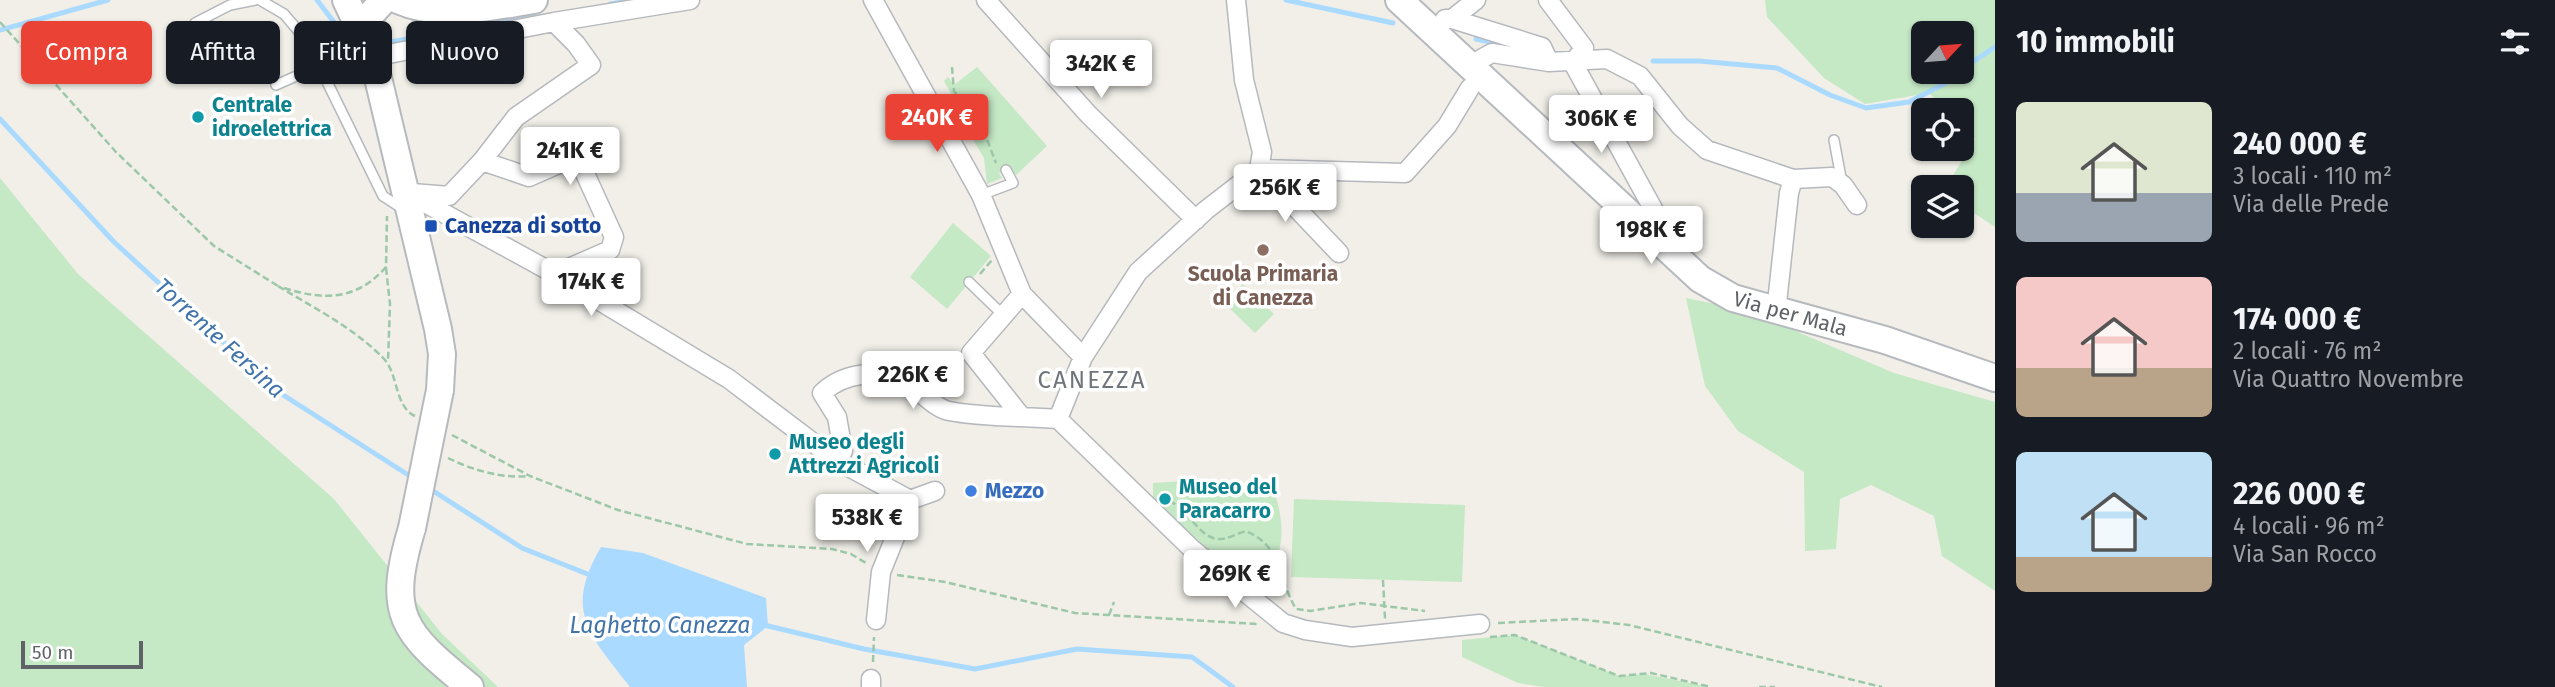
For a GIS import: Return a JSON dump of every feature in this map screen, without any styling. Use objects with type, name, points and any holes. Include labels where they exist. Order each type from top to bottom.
[{"type":"main road","points":[[346,0],[357,21]]},
{"type":"main road","points":[[365,21],[384,0]]},
{"type":"main road","points":[[398,0],[409,5],[455,12],[534,0]]},
{"type":"main road","name":"Via per Mala","points":[[1399,0],[1700,279],[1733,298],[1885,340],[1995,377]]},
{"type":"main road","points":[[379,84],[404,204],[440,341],[440,390],[412,528],[400,570],[400,606],[417,643],[470,687]]},
{"type":"street","points":[[392,53],[554,22],[690,0]]},
{"type":"street","points":[[873,0],[981,195],[1022,294],[1083,357]]},
{"type":"street","points":[[986,0],[1088,114],[1196,220]]},
{"type":"street","points":[[1236,0],[1244,80],[1262,152],[1259,169]]},
{"type":"street","points":[[1452,19],[1476,0]]},
{"type":"street","points":[[1548,0],[1584,48],[1573,63]]},
{"type":"street","points":[[1420,20],[1452,19],[1542,47],[1549,62]]},
{"type":"street","points":[[404,204],[449,196],[482,161],[516,117],[591,65],[576,44],[554,22]]},
{"type":"street","points":[[1481,59],[1492,53],[1549,62],[1607,60],[1640,76],[1680,126],[1707,150],[1793,179],[1832,177],[1843,185],[1857,205]]},
{"type":"street","points":[[1573,63],[1648,195],[1668,236],[1664,246]]},
{"type":"street","points":[[1058,419],[1083,357],[1138,272],[1259,169],[1405,173],[1447,126],[1470,88]]},
{"type":"street","points":[[482,161],[529,177],[577,156],[614,237],[610,250],[555,274]]},
{"type":"street","points":[[1259,169],[1339,253]]},
{"type":"street","points":[[1776,312],[1788,193],[1793,179]]},
{"type":"street","points":[[404,204],[555,274],[729,379],[836,460],[910,500],[935,491]]},
{"type":"street","points":[[1021,416],[971,353],[1022,294]]},
{"type":"street","points":[[836,460],[843,452],[841,429],[822,393],[833,383],[852,377],[881,373],[907,383],[946,411],[1058,419],[1192,549],[1283,623],[1305,630],[1352,637],[1484,631]]},
{"type":"street","points":[[876,620],[881,572],[910,500]]},
{"type":"lane","points":[[199,21],[230,5],[257,0],[284,14],[294,26]]},
{"type":"lane","points":[[276,85],[294,77]]},
{"type":"lane","points":[[328,84],[383,196],[404,204]]},
{"type":"lane","points":[[1834,140],[1843,185]]},
{"type":"lane","points":[[981,195],[1013,183],[1002,168]]},
{"type":"lane","points":[[969,282],[1003,315]]},
{"type":"path","points":[[0,22],[116,152],[214,246],[360,338],[388,362]]},
{"type":"path","points":[[952,67],[954,91],[963,106],[981,124],[1002,168]]},
{"type":"path","points":[[981,124],[976,130],[984,131]]},
{"type":"path","points":[[404,204],[387,216],[386,267],[390,304],[388,362],[396,387],[416,423]]},
{"type":"path","points":[[278,286],[309,295],[335,296],[370,286],[386,267]]},
{"type":"path","points":[[410,414],[421,419]]},
{"type":"path","points":[[442,430],[530,476],[618,510],[747,544],[832,549],[851,554],[881,572],[945,582],[1075,613],[1237,625],[1283,623]]},
{"type":"path","points":[[447,458],[465,467],[514,478],[530,476]]},
{"type":"path","points":[[1142,503],[1153,496],[1180,505],[1209,537],[1221,540],[1246,531],[1263,538],[1279,559],[1286,592],[1296,609],[1310,611],[1361,603],[1437,610]]},
{"type":"path","points":[[1383,580],[1385,634]]},
{"type":"path","points":[[1108,616],[1115,602]]},
{"type":"path","points":[[1484,631],[1577,618],[1629,625],[1882,687]]},
{"type":"path","points":[[871,683],[876,620]]},
{"type":"path","points":[[1484,631],[1515,635],[1619,677],[1651,673],[1711,687]]},
{"type":"path","points":[[1759,687],[1774,687]]},
{"type":"green space","points":[[1765,0],[1995,0],[1995,227],[1974,213],[1974,175],[1953,175],[1962,161],[1974,161],[1974,98],[1934,98],[1929,93],[1865,104],[1824,78],[1767,17]]},
{"type":"green space","points":[[977,67],[1047,146],[1016,175],[1010,167],[999,173],[1002,178],[987,184],[984,158],[948,98],[951,94],[944,81],[948,77],[954,85]]},
{"type":"green space","points":[[0,178],[78,274],[334,499],[442,634],[498,687],[0,687]]},
{"type":"green space","points":[[953,223],[991,256],[947,309],[910,277]]},
{"type":"green space","points":[[1243,284],[1274,314],[1255,333],[1224,303]]},
{"type":"green space","points":[[1686,298],[1749,311],[1894,373],[1995,402],[1995,591],[1942,556],[1934,516],[1871,485],[1840,499],[1836,549],[1805,551],[1804,472],[1738,431],[1705,386]]},
{"type":"green space","points":[[1200,480],[1274,490],[1280,516],[1281,538],[1277,560],[1266,585],[1251,587],[1153,500],[1153,483]]},
{"type":"green space","points":[[1294,499],[1465,505],[1462,582],[1291,577]]},
{"type":"green space","points":[[1515,635],[1619,676],[1645,674],[1709,687],[1544,687],[1518,683],[1462,657],[1462,640]]},
{"type":"water","name":"Laghetto Canezza","points":[[601,547],[643,553],[766,598],[768,626],[744,645],[747,687],[630,687],[603,652],[586,622],[584,589]]},
{"type":"waterway","points":[[0,30],[108,0]]},
{"type":"waterway","points":[[317,0],[333,21]]},
{"type":"waterway","points":[[610,4],[635,0]]},
{"type":"waterway","points":[[1286,0],[1393,23]]},
{"type":"waterway","points":[[392,42],[535,17]]},
{"type":"waterway","points":[[1476,39],[1513,47]]},
{"type":"waterway","points":[[1974,61],[1995,47]]},
{"type":"waterway","points":[[1653,61],[1699,61],[1777,68],[1830,95],[1866,108],[1909,102],[1944,84]]},
{"type":"waterway","name":"Torrente Fersina","points":[[0,119],[114,242],[277,391],[413,478]]},
{"type":"waterway","name":"Torrente Fersina","points":[[427,487],[522,548],[590,575]]},
{"type":"waterway","name":"Torrente Fersina","points":[[764,625],[864,649],[975,669],[1077,649],[1192,657],[1233,687]]},
{"type":"place","name":"Centrale idroelettrica","points":[[198,117]]},
{"type":"place","name":"Canezza di sotto","points":[[431,226]]},
{"type":"place","name":"Scuola Primaria di Canezza","points":[[1263,250]]},
{"type":"place","name":"Museo degli Attrezzi Agricoli","points":[[775,454]]},
{"type":"place","name":"Mezzo","points":[[971,491]]},
{"type":"place","name":"Museo del Paracarro","points":[[1165,499]]},
{"type":"district","name":"CANEZZA","points":[[1092,380]]}]
